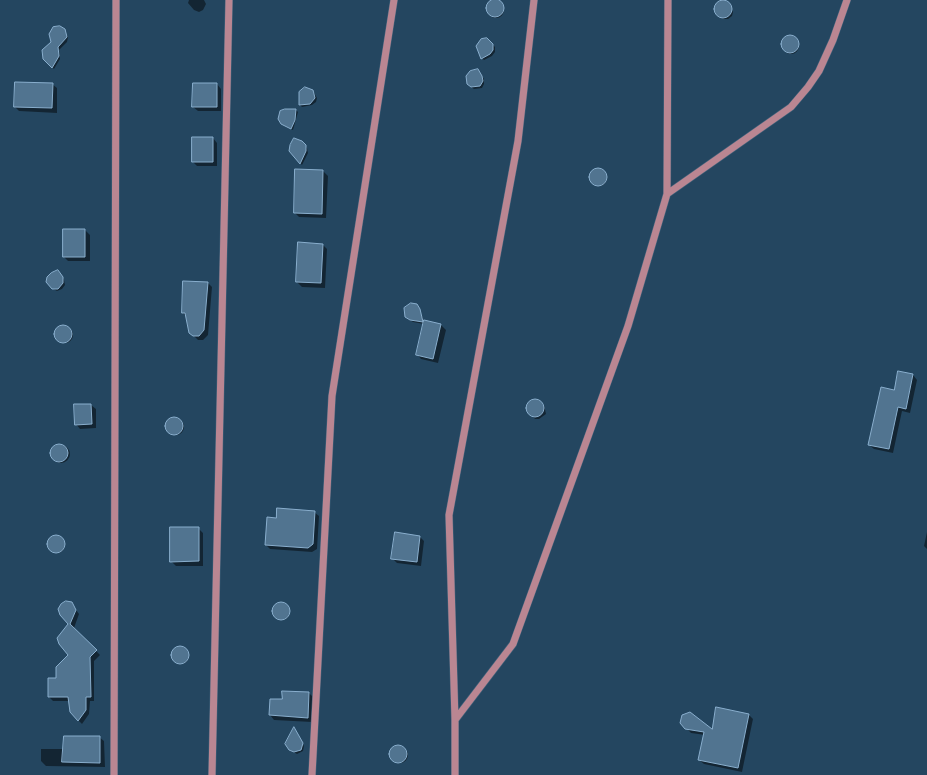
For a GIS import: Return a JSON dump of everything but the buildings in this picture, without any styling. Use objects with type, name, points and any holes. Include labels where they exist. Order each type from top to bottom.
[{"type":"street","points":[[114,775],[116,0]]},
{"type":"street","points":[[212,775],[229,0]]},
{"type":"street","points":[[312,775],[332,396],[394,0]]},
{"type":"street","points":[[455,775],[455,720],[449,515],[518,141],[534,0]]},
{"type":"street","points":[[455,720],[513,644],[628,326],[667,194],[668,0]]},
{"type":"street","points":[[667,194],[795,102],[808,88],[819,71],[833,40],[847,0]]}]
